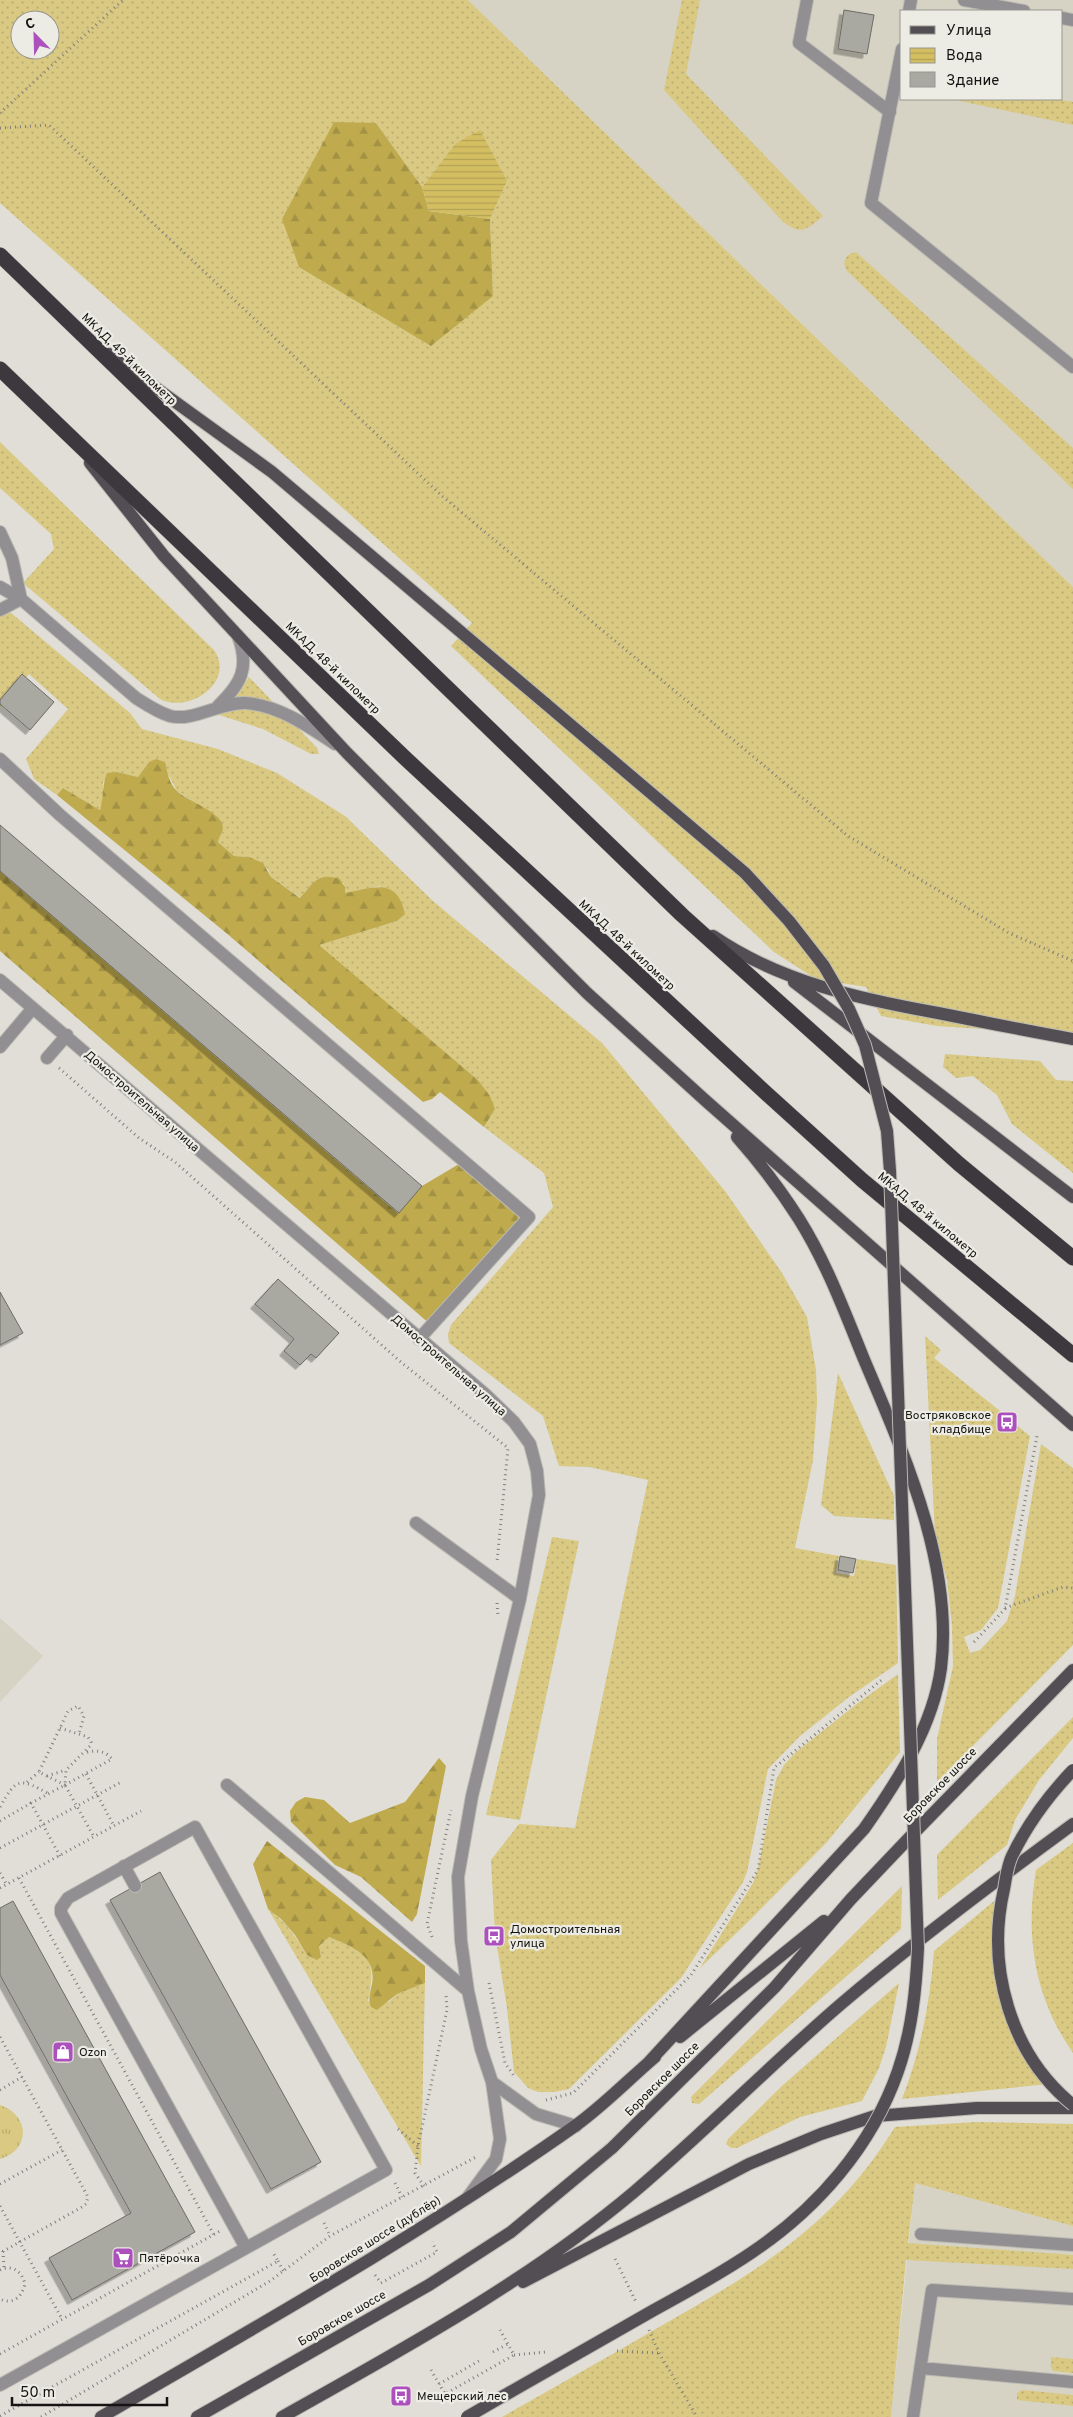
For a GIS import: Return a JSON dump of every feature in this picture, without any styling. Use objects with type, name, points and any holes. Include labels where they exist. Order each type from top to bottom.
[{"type":"highway","name":"МКАД, 49-й километр","points":[[0,255],[682,915]]},
{"type":"highway","points":[[0,369],[70,437]]},
{"type":"highway","name":"МКАД, 48-й километр","points":[[70,437],[496,844],[767,1094],[862,1180],[1073,1355]]},
{"type":"highway","points":[[682,915],[960,1164],[1073,1258]]},
{"type":"main road","points":[[82,334],[272,472],[745,873],[789,921],[824,966],[849,1008],[865,1045],[887,1131],[918,1948],[909,2033],[899,2069],[886,2099],[862,2143],[827,2189],[770,2239],[730,2266],[467,2417]]},
{"type":"main road","points":[[70,437],[164,556],[347,753],[587,992],[706,1101],[1073,1424]]},
{"type":"main road","points":[[682,915],[724,944],[782,973],[815,985],[867,1000],[1073,1039]]},
{"type":"main road","points":[[782,973],[1073,1197]]},
{"type":"main road","points":[[649,2062],[864,1829],[884,1800],[910,1754],[934,1704],[941,1670],[944,1638],[941,1602],[932,1545],[916,1491],[897,1437],[827,1270],[800,1220],[767,1171],[706,1101]]},
{"type":"main road","name":"Боровское шоссе","points":[[197,2417],[430,2284],[511,2232],[612,2148],[775,1987],[851,1899],[1073,1670]]},
{"type":"main road","points":[[1073,1770],[1057,1787],[1031,1822],[1011,1858],[998,1912],[999,1971],[1012,2024],[1033,2062],[1073,2106]]},
{"type":"main road","points":[[465,2312],[559,2250],[634,2192],[840,2005],[976,1894],[1073,1824]]},
{"type":"main road","points":[[649,2062],[851,1899]]},
{"type":"main road","name":"Боровское шоссе (дублёр)","points":[[101,2417],[352,2271],[468,2197],[576,2126],[649,2062]]},
{"type":"main road","points":[[282,2417],[465,2312],[749,2164],[821,2134],[875,2116],[902,2112],[1073,2106]]},
{"type":"street","points":[[807,0],[799,43],[890,112]]},
{"type":"street","points":[[964,0],[1019,10]]},
{"type":"street","points":[[900,60],[871,204],[1073,367]]},
{"type":"street","points":[[0,532],[12,558],[21,598]]},
{"type":"street","points":[[0,587],[21,598],[136,698],[152,708],[172,717],[191,715],[218,706],[244,703],[266,706],[312,728],[347,753]]},
{"type":"street","points":[[0,610],[21,598]]},
{"type":"street","points":[[218,706],[238,685],[243,669],[244,652],[236,633]]},
{"type":"street","points":[[0,759],[68,822],[529,1217],[419,1339]]},
{"type":"street","name":"Домостроительная улица","points":[[0,980],[514,1422],[530,1444],[537,1471],[538,1502],[520,1599],[475,1777],[458,1877],[461,1941],[468,1991],[481,2049],[492,2082],[500,2139],[496,2159],[468,2197]]},
{"type":"street","points":[[0,1046],[34,1008]]},
{"type":"street","points":[[48,1058],[67,1036]]},
{"type":"street","points":[[416,1523],[520,1599]]},
{"type":"street","points":[[228,1785],[468,1991]]},
{"type":"street","points":[[0,2385],[246,2248],[264,2237],[386,2170],[195,1827],[64,1900],[61,1908],[246,2248]]},
{"type":"street","points":[[124,1866],[135,1886]]},
{"type":"street","points":[[492,2082],[536,2114],[576,2126]]},
{"type":"street","points":[[921,2234],[1073,2245]]},
{"type":"street","points":[[913,2417],[932,2290],[1073,2299]]},
{"type":"street","points":[[921,2368],[1073,2382]]},
{"type":"path","points":[[0,113],[123,0]]},
{"type":"path","points":[[0,128],[49,125],[442,496],[848,836],[1009,933],[1073,961]]},
{"type":"path","points":[[48,1058],[139,1138],[175,1162],[402,1363],[508,1448],[495,1580],[498,1619]]},
{"type":"path","points":[[1005,1609],[1036,1436]]},
{"type":"path","points":[[974,1642],[1005,1609],[1063,1587],[1073,1588]]},
{"type":"path","points":[[545,2100],[573,2093],[691,1975],[758,1870],[774,1768],[884,1678]]},
{"type":"path","points":[[0,1807],[10,1790],[18,1784],[27,1782],[39,1772],[68,1712],[80,1706],[84,1719],[79,1734]]},
{"type":"path","points":[[46,1776],[66,1770],[91,1742],[88,1737],[60,1728]]},
{"type":"path","points":[[0,1821],[111,1760],[111,1758],[99,1751],[83,1753]]},
{"type":"path","points":[[66,1770],[65,1785],[94,1837]]},
{"type":"path","points":[[39,1772],[65,1785]]},
{"type":"path","points":[[86,1774],[114,1826]]},
{"type":"path","points":[[0,1848],[123,1781]]},
{"type":"path","points":[[27,1782],[49,1794]]},
{"type":"path","points":[[32,1803],[60,1856]]},
{"type":"path","points":[[0,1888],[142,1811]]},
{"type":"path","points":[[0,1873],[6,1885]]},
{"type":"path","points":[[0,2354],[214,2235],[19,1878]]},
{"type":"path","points":[[489,1983],[505,2063],[516,2078]]},
{"type":"path","points":[[424,2186],[415,2173],[418,2146],[448,2010]]},
{"type":"path","points":[[0,2038],[86,2194],[88,2201],[82,2207],[2,2252],[4,2268]]},
{"type":"path","points":[[0,2090],[22,2077]]},
{"type":"path","points":[[398,2129],[418,2146]]},
{"type":"path","points":[[0,2184],[62,2150]]},
{"type":"path","points":[[41,2417],[284,2272],[330,2236],[479,2155]]},
{"type":"path","points":[[395,2182],[402,2197]]},
{"type":"path","points":[[0,2206],[62,2319]]},
{"type":"path","points":[[328,2221],[323,2224],[330,2236]]},
{"type":"path","points":[[264,2237],[284,2272]]},
{"type":"path","points":[[0,2416],[278,2261]]},
{"type":"path","points":[[0,2270],[12,2268],[19,2271],[25,2284],[19,2298],[12,2301],[0,2299]]},
{"type":"path","points":[[432,2370],[446,2394],[471,2380],[514,2354],[500,2330]]},
{"type":"path","points":[[493,2352],[508,2344]]},
{"type":"path","points":[[659,2353],[697,2416],[702,2417]]},
{"type":"path","points":[[439,2384],[479,2360]]},
{"type":"shaded area","points":[[468,0],[1073,0],[1073,587]]},
{"type":"shaded area","points":[[0,1618],[43,1656],[0,1702]]},
{"type":"shaded area","points":[[915,2183],[1073,2226],[1073,2417],[891,2417]]},
{"type":"green space","points":[[0,0],[468,0],[1073,587],[1073,1035],[937,1026],[881,1016],[866,987],[816,979],[774,952],[451,646],[472,623],[0,203]],"holes":[[[376,123],[422,187],[455,144],[507,181],[490,219],[493,296],[282,219]]]},
{"type":"green space","points":[[682,0],[700,0],[686,74],[823,216],[808,228],[794,229],[782,221],[664,90]]},
{"type":"green space","points":[[956,100],[1062,100],[1073,102],[1073,125]]},
{"type":"green space","points":[[334,122],[376,123],[422,187],[429,211],[490,219],[493,296],[431,346],[299,267],[282,219]]},
{"type":"green space","points":[[856,252],[1073,448],[1073,489],[846,270],[844,263],[846,258]]},
{"type":"green space","points":[[0,442],[214,650],[219,662],[219,673],[214,684],[206,692],[196,699],[184,702],[172,703],[160,699],[23,583],[54,549],[51,534],[0,488]]},
{"type":"green space","points":[[4,607],[130,713],[142,729],[218,749],[277,773],[345,816],[433,901],[602,1043],[725,1191],[782,1273],[807,1317],[816,1370],[817,1402],[813,1460],[795,1548],[839,1556],[836,1573],[854,1576],[857,1559],[896,1565],[898,1663],[849,1697],[800,1736],[768,1769],[747,1872],[743,1882],[681,1978],[569,2089],[554,2092],[538,2092],[528,2088],[514,2072],[507,2008],[495,1934],[491,1860],[519,1824],[575,1828],[648,1480],[589,1467],[559,1466],[543,1416],[449,1343],[448,1334],[451,1325],[553,1207],[544,1173],[484,1127],[495,1109],[478,1080],[318,945],[397,921],[380,886],[345,894],[344,883],[333,877],[307,889],[301,898],[271,877],[268,869],[249,857],[234,856],[218,842],[223,827],[215,815],[177,791],[169,776],[149,762],[138,777],[117,772],[103,782],[104,799],[100,810],[63,788],[57,795],[34,779],[26,759],[68,709],[29,674],[0,707],[0,613]]},
{"type":"green space","points":[[249,677],[317,748],[319,754],[311,754],[263,729],[219,715],[238,694]]},
{"type":"green space","points":[[156,759],[165,762],[170,781],[177,791],[211,812],[221,822],[223,829],[218,842],[234,856],[249,857],[263,863],[271,877],[300,898],[317,880],[326,877],[340,879],[345,887],[345,893],[382,887],[390,889],[396,894],[405,914],[397,921],[319,945],[478,1080],[490,1096],[495,1109],[484,1127],[440,1092],[432,1099],[423,1102],[225,932],[57,795],[63,788],[100,810],[107,773],[117,772],[138,777],[149,762]]},
{"type":"green space","points":[[0,871],[398,1213],[422,1186],[464,1161],[529,1217],[431,1325],[0,951]]},
{"type":"green space","points":[[945,1054],[1040,1061],[1056,1080],[1073,1081],[1073,1173],[1012,1124],[997,1095],[973,1076],[956,1078],[943,1067]]},
{"type":"green space","points":[[925,1336],[941,1350],[934,1358],[1005,1415],[1000,1422],[1010,1430],[1015,1424],[1030,1436],[998,1608],[981,1630],[964,1637],[970,1653],[980,1650],[1007,1621],[1015,1596],[1041,1444],[1073,1468],[1073,1645],[937,1782],[937,1739],[953,1666],[952,1626],[947,1580],[935,1535]]},
{"type":"green space","points":[[838,1373],[894,1496],[894,1520],[834,1516],[821,1505]]},
{"type":"green space","points":[[552,1537],[579,1541],[520,1820],[486,1815]]},
{"type":"green space","points":[[898,1674],[900,1752],[827,1842],[700,1968],[753,1883],[758,1869],[776,1780],[784,1765],[796,1752]]},
{"type":"green space","points":[[1073,1717],[1073,1738],[1039,1780],[1015,1820],[1007,1845],[938,1900],[937,1855]]},
{"type":"green space","points":[[439,1758],[446,1766],[417,1914],[412,1922],[361,1877],[335,1865],[291,1822],[290,1811],[296,1802],[305,1797],[324,1800],[350,1823],[405,1802]]},
{"type":"green space","points":[[267,1841],[425,1966],[425,1983],[397,1994],[377,2010],[371,2007],[370,2001],[373,1974],[371,1966],[361,1953],[329,1937],[319,1946],[321,1957],[317,1960],[307,1955],[295,1935],[281,1919],[268,1909],[253,1864]]},
{"type":"green space","points":[[1073,1843],[1073,2053],[1049,2010],[1041,1988],[1033,1942],[1032,1919],[1036,1870]]},
{"type":"green space","points":[[902,1886],[901,1929],[699,2104],[692,2103],[691,2097]]},
{"type":"green space","points":[[994,1901],[993,1934],[1004,2002],[1049,2084],[902,2099],[909,2081],[924,2026],[934,1951]]},
{"type":"green space","points":[[268,1909],[290,1930],[307,1955],[321,1957],[319,1946],[329,1937],[353,1948],[367,1958],[371,1974],[368,2001],[389,2002],[397,1994],[425,1983],[421,2166]]},
{"type":"green space","points":[[899,1983],[886,2047],[879,2068],[862,2101],[800,2117],[737,2148],[731,2148],[726,2144],[728,2139],[783,2085]]},
{"type":"green space","points":[[0,2105],[17,2116],[23,2132],[22,2141],[17,2148],[10,2155],[0,2159]]},
{"type":"green space","points":[[976,2122],[1073,2124],[1073,2226],[915,2183],[908,2243],[1073,2255],[1073,2269],[906,2260],[891,2417],[502,2417],[691,2309],[789,2245],[818,2221],[845,2193],[871,2162],[895,2127]]},
{"type":"green space","points":[[1051,2357],[1073,2359],[1073,2373],[1053,2371]]},
{"type":"green space","points":[[1022,2390],[1073,2395],[1073,2406],[1017,2400],[1017,2393]]},
{"type":"water","points":[[480,130],[507,181],[490,219],[429,211],[422,187],[455,144]]},
{"type":"building","points":[[844,10],[874,15],[867,54],[838,49]]},
{"type":"building","points":[[22,674],[54,702],[30,730],[0,704],[0,700]]},
{"type":"building","points":[[0,825],[422,1186],[399,1213],[0,871]]},
{"type":"building","points":[[278,1279],[339,1333],[316,1358],[311,1354],[300,1365],[284,1351],[294,1339],[255,1304]]},
{"type":"building","points":[[0,1292],[23,1333],[0,1345]]},
{"type":"building","points":[[840,1556],[856,1559],[853,1573],[838,1570]]},
{"type":"building","points":[[160,1872],[321,2162],[271,2189],[110,1900]]},
{"type":"building","points":[[13,1901],[195,2232],[72,2300],[49,2258],[131,2213],[0,1975],[0,1908]]},
{"type":"place","name":"Востряковское кладбище","points":[[1007,1422]]},
{"type":"place","name":"Домостроительная улица","points":[[494,1936]]},
{"type":"place","name":"Ozon","points":[[63,2052]]},
{"type":"place","name":"Пятёрочка","points":[[123,2258]]},
{"type":"place","name":"Мещерский лес","points":[[401,2396]]}]
